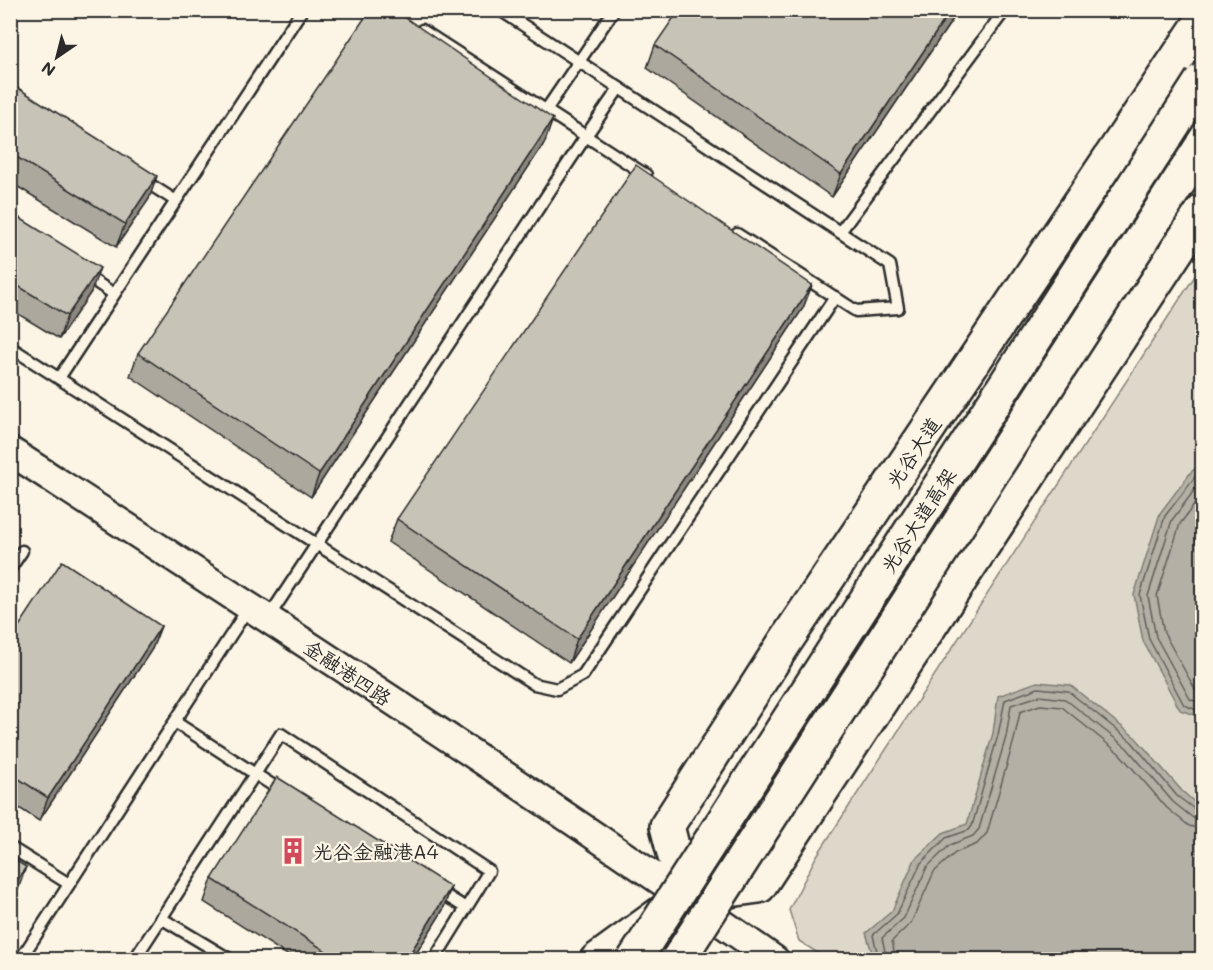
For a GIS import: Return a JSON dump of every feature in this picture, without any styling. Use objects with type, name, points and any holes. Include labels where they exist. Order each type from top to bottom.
[{"type":"main road","name":"光谷大道","points":[[684,960],[685,896],[667,826],[785,642],[1203,21]]},
{"type":"main road","name":"光谷大道高架","points":[[634,960],[1203,80]]},
{"type":"main road","name":"光谷大道高架","points":[[678,960],[1203,146]]},
{"type":"main road","points":[[597,960],[685,896],[759,886],[1203,212]]},
{"type":"street","name":"金融港四路","points":[[10,451],[685,896],[775,960]]},
{"type":"lane","points":[[59,378],[302,10]]},
{"type":"lane","points":[[500,10],[890,265],[898,308],[856,311],[725,226]]},
{"type":"lane","points":[[546,110],[614,10]]},
{"type":"lane","points":[[840,232],[1005,10]]},
{"type":"lane","points":[[411,23],[655,181]]},
{"type":"lane","points":[[20,960],[175,722],[259,613],[317,545],[619,88]]},
{"type":"lane","points":[[137,176],[176,201]]},
{"type":"lane","points":[[77,269],[114,294]]},
{"type":"lane","points":[[10,347],[534,684],[557,688],[583,675],[835,297]]},
{"type":"lane","points":[[10,569],[22,551]]},
{"type":"lane","points":[[175,722],[295,799]]},
{"type":"lane","points":[[134,960],[281,734],[489,871],[434,960]]},
{"type":"lane","points":[[10,847],[69,884]]},
{"type":"lane","points":[[425,883],[466,908]]},
{"type":"lane","points":[[161,918],[231,960]]},
{"type":"shaded area","points":[[1202,265],[1202,959],[827,959],[799,941],[789,910],[816,857]]},
{"type":"water","points":[[1202,463],[1202,718],[1180,710],[1143,641],[1134,595],[1160,513],[1191,472]]},
{"type":"water","points":[[1037,682],[1070,685],[1136,738],[1182,791],[1202,809],[1202,959],[874,959],[866,933],[892,911],[915,859],[943,833],[967,824],[993,733],[998,696]]},
{"type":"building","points":[[370,10],[394,10],[553,119],[319,474],[138,353]]},
{"type":"building","points":[[679,10],[951,10],[841,174],[655,45]]},
{"type":"building","points":[[10,83],[157,176],[125,224],[10,153]]},
{"type":"building","points":[[636,165],[812,285],[577,639],[397,519]]},
{"type":"building","points":[[10,212],[100,268],[67,316],[10,281]]},
{"type":"building","points":[[62,561],[161,626],[48,798],[10,773],[10,640]]},
{"type":"building","name":"光谷金融港A4","points":[[277,777],[451,887],[406,960],[340,960],[212,879]]},
{"type":"building","points":[[10,857],[26,867],[10,891]]},
{"type":"place","name":"光谷金融港A4","points":[[293,851]]}]
